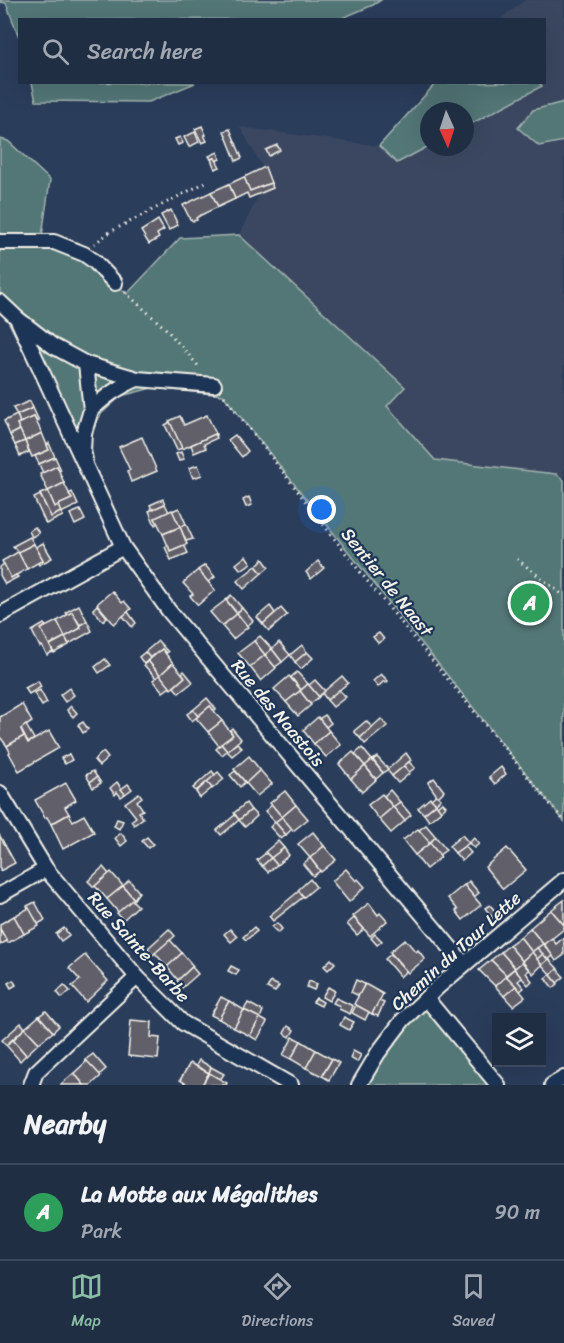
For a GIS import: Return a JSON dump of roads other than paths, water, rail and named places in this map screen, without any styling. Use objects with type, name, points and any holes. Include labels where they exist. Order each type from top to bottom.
[{"type":"street","points":[[0,242],[54,242],[84,254],[115,283]]},
{"type":"street","name":"Rue des Naastois","points":[[0,302],[16,318],[53,346],[86,364],[137,379],[214,385]]},
{"type":"street","name":"Rue des Naastois","points":[[16,318],[123,547],[169,611],[464,964]]},
{"type":"street","name":"Rue des Naastois","points":[[86,364],[91,410],[84,433],[87,471]]},
{"type":"street","points":[[91,410],[119,387],[137,379]]},
{"type":"street","points":[[0,615],[123,547]]},
{"type":"street","name":"Rue Sainte-Barbe","points":[[0,793],[46,869],[137,977],[183,1023],[291,1085]]},
{"type":"street","points":[[0,895],[46,869]]},
{"type":"street","name":"Chemin du Tour Lette","points":[[359,1085],[403,1020],[464,964],[564,880]]},
{"type":"street","points":[[31,1085],[36,1072],[137,977]]},
{"type":"street","points":[[426,998],[498,1085]]},
{"type":"street","points":[[552,1085],[564,1078]]},
{"type":"place","name":"La Motte aux Mégalithes","points":[[530,603]]}]
